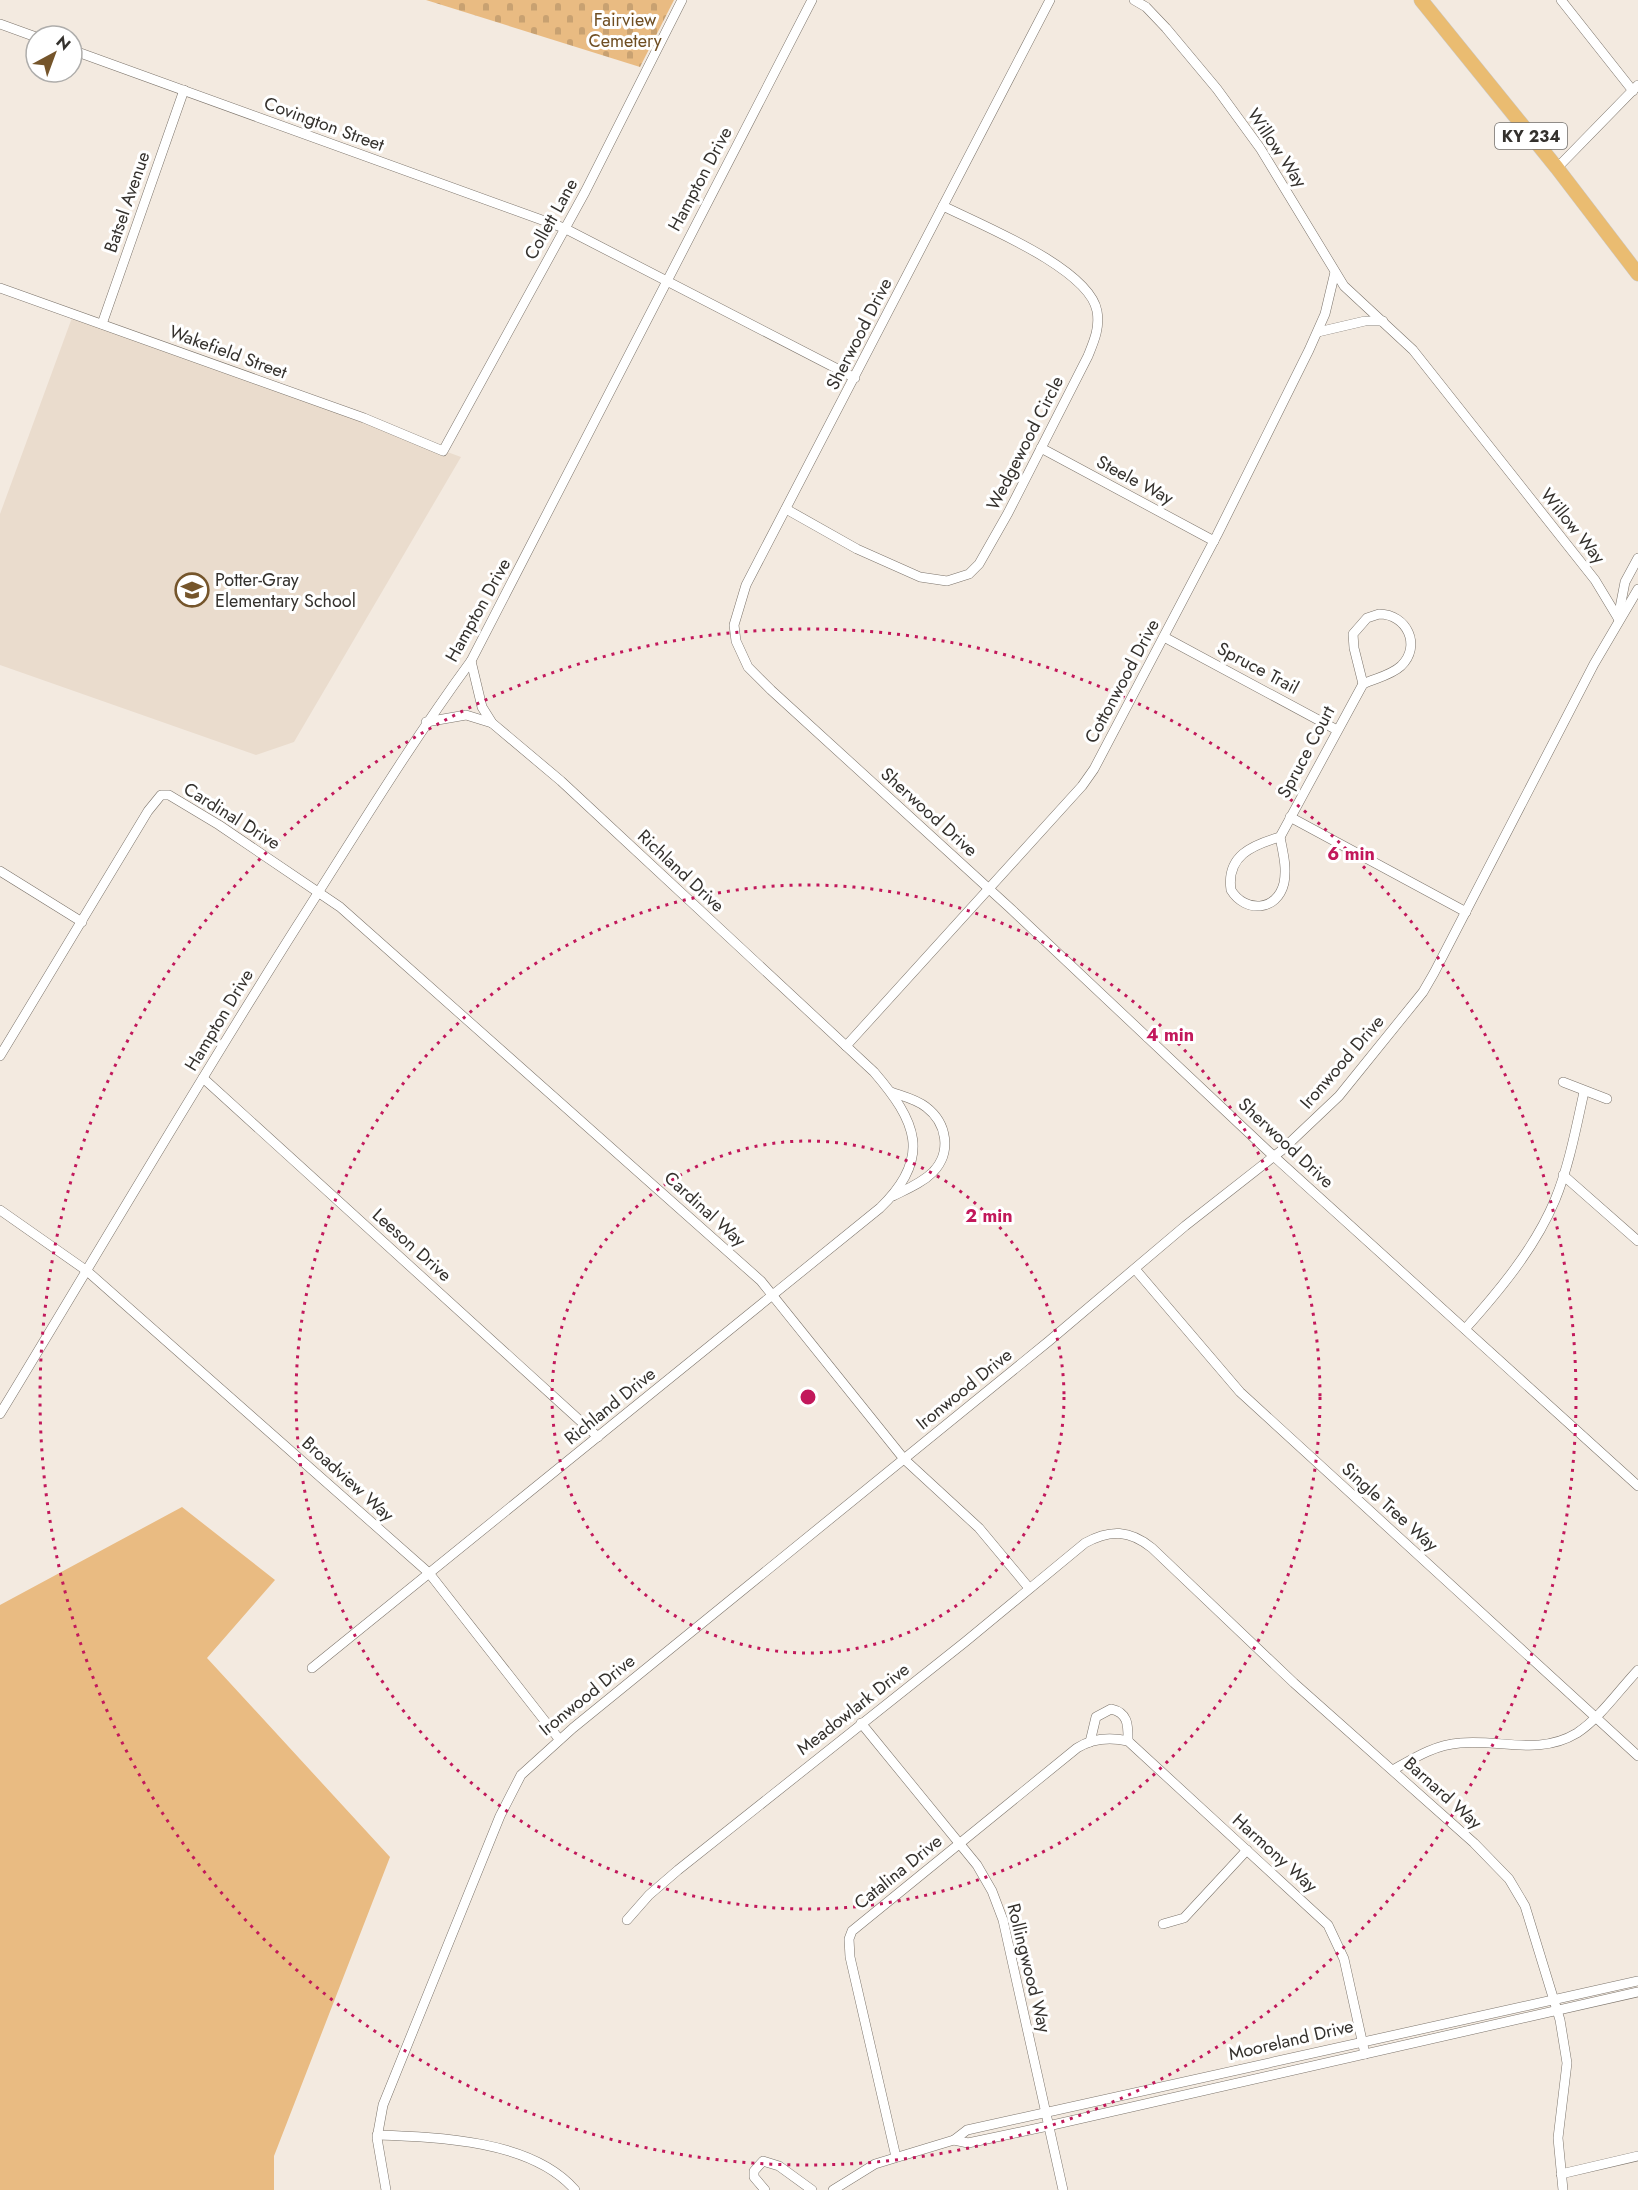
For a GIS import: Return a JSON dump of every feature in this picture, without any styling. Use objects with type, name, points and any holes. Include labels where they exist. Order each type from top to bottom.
[{"type":"main road","name":"KY 234","points":[[1421,0],[1557,168],[1638,274]]},
{"type":"street","name":"Collett Lane","points":[[443,451],[564,228],[682,0]]},
{"type":"street","name":"Hampton Drive","points":[[0,1414],[319,891],[426,722],[471,662],[812,0]]},
{"type":"street","name":"Sherwood Drive","points":[[1050,0],[753,570],[734,625],[740,654],[771,690],[989,889],[1274,1156],[1638,1486]]},
{"type":"street","name":"Willow Way","points":[[1134,0],[1146,7],[1166,28],[1217,89],[1260,148],[1344,286],[1413,350],[1595,580],[1618,618]]},
{"type":"street","points":[[1557,168],[1635,88],[1561,0]]},
{"type":"street","points":[[0,24],[24,33]]},
{"type":"street","name":"Covington Street","points":[[84,54],[564,228],[855,378]]},
{"type":"street","name":"Batsel Avenue","points":[[102,324],[184,90]]},
{"type":"street","name":"Wedgewood Circle","points":[[786,509],[858,549],[920,577],[932,581],[953,580],[969,574],[979,564],[1041,448],[1097,334],[1097,311],[1094,301],[1070,274],[1032,251],[943,206]]},
{"type":"street","name":"Cottonwood Drive","points":[[846,1046],[1088,778],[1214,541],[1318,333],[1335,272]]},
{"type":"street","name":"Wakefield Street","points":[[0,288],[364,418],[443,451]]},
{"type":"street","points":[[1318,333],[1365,321],[1383,321]]},
{"type":"street","name":"Steele Way","points":[[1041,448],[1214,541]]},
{"type":"street","name":"Ironwood Drive","points":[[1618,618],[1625,582],[1638,558]]},
{"type":"street","name":"Ironwood Drive","points":[[386,2190],[377,2135],[383,2105],[507,1800],[527,1768],[559,1739],[1274,1156],[1333,1102],[1423,992],[1618,618],[1638,589]]},
{"type":"street","points":[[1373,615],[1393,616],[1403,623],[1410,634],[1411,645],[1408,657],[1394,672],[1363,684],[1353,634],[1373,615]]},
{"type":"street","name":"Spruce Trail","points":[[1164,637],[1337,730]]},
{"type":"street","name":"Richland Drive","points":[[312,1668],[891,1197],[909,1171],[913,1157],[912,1127],[891,1092],[846,1046],[561,781],[492,723],[482,706],[471,662]]},
{"type":"street","name":"Spruce Court","points":[[1280,837],[1363,684]]},
{"type":"street","name":"Richland Drive","points":[[426,722],[466,715],[492,723]]},
{"type":"street","name":"Cardinal Drive","points":[[82,922],[148,811],[163,794],[219,825],[319,891]]},
{"type":"street","points":[[1290,817],[1466,912]]},
{"type":"street","points":[[1280,837],[1286,865],[1280,893],[1268,904],[1260,907],[1245,904],[1232,890],[1231,875],[1235,862],[1245,851],[1280,837]]},
{"type":"street","points":[[0,871],[82,922],[0,1056]]},
{"type":"street","name":"Cardinal Way","points":[[319,891],[366,929],[542,1084],[773,1295],[903,1458],[979,1528],[1029,1588]]},
{"type":"street","name":"Leeson Drive","points":[[203,1078],[598,1437]]},
{"type":"street","points":[[1563,1082],[1607,1099]]},
{"type":"street","points":[[891,1092],[930,1110],[940,1124],[945,1143],[942,1159],[934,1171],[912,1187],[891,1197]]},
{"type":"street","points":[[1465,1329],[1504,1282],[1549,1212],[1563,1175],[1584,1092]]},
{"type":"street","points":[[1563,1175],[1638,1241]]},
{"type":"street","name":"Broadview Way","points":[[0,1209],[87,1270],[429,1573],[559,1739]]},
{"type":"street","name":"Single Tree Way","points":[[1135,1269],[1240,1392],[1638,1756]]},
{"type":"street","name":"Meadowlark Drive","points":[[627,1920],[649,1895],[678,1870],[965,1642],[1085,1543],[1107,1533]]},
{"type":"street","name":"Barnard Way","points":[[1107,1533],[1130,1535],[1152,1548],[1294,1683],[1474,1843],[1509,1879],[1531,1921],[1565,2038],[1567,2063],[1558,2138],[1563,2190]]},
{"type":"street","points":[[1393,1770],[1428,1750],[1448,1744],[1473,1742],[1530,1747],[1549,1744],[1576,1733],[1595,1717],[1638,1670]]},
{"type":"street","points":[[1117,1710],[1127,1720],[1128,1742],[1107,1738],[1090,1742],[1094,1721],[1101,1713],[1117,1710]]},
{"type":"street","name":"Rollingwood Way","points":[[861,1723],[960,1843],[985,1878],[998,1905],[1063,2190]]},
{"type":"street","name":"Catalina Drive","points":[[896,2157],[850,1957],[849,1939],[858,1925],[1077,1748],[1090,1742]]},
{"type":"street","name":"Harmony Way","points":[[1128,1742],[1320,1917],[1334,1933],[1344,1959],[1365,2054]]},
{"type":"street","points":[[1163,1924],[1184,1918],[1247,1850]]},
{"type":"street","name":"Mooreland Drive","points":[[833,2190],[861,2170],[954,2140],[966,2130],[1638,1981]]},
{"type":"street","name":"Mooreland Drive","points":[[954,2140],[968,2143],[1048,2126],[1638,1992]]},
{"type":"street","points":[[377,2135],[455,2138],[487,2144],[547,2169],[575,2190]]},
{"type":"street","points":[[1561,2174],[1638,2156]]},
{"type":"street","points":[[765,2190],[754,2177],[754,2171],[763,2161],[779,2166],[812,2190]]},
{"type":"shaded area","name":"Potter-Gray Elementary School","points":[[73,315],[461,457],[294,742],[256,755],[0,665],[0,514]]},
{"type":"green space","name":"Fairview Cemetery","points":[[426,0],[674,0],[640,67]]},
{"type":"green space","points":[[182,1507],[275,1580],[207,1658],[390,1857],[274,2156],[274,2190],[0,2190],[0,1605]]},
{"type":"place","name":"Potter-Gray Elementary School","points":[[192,590]]}]
